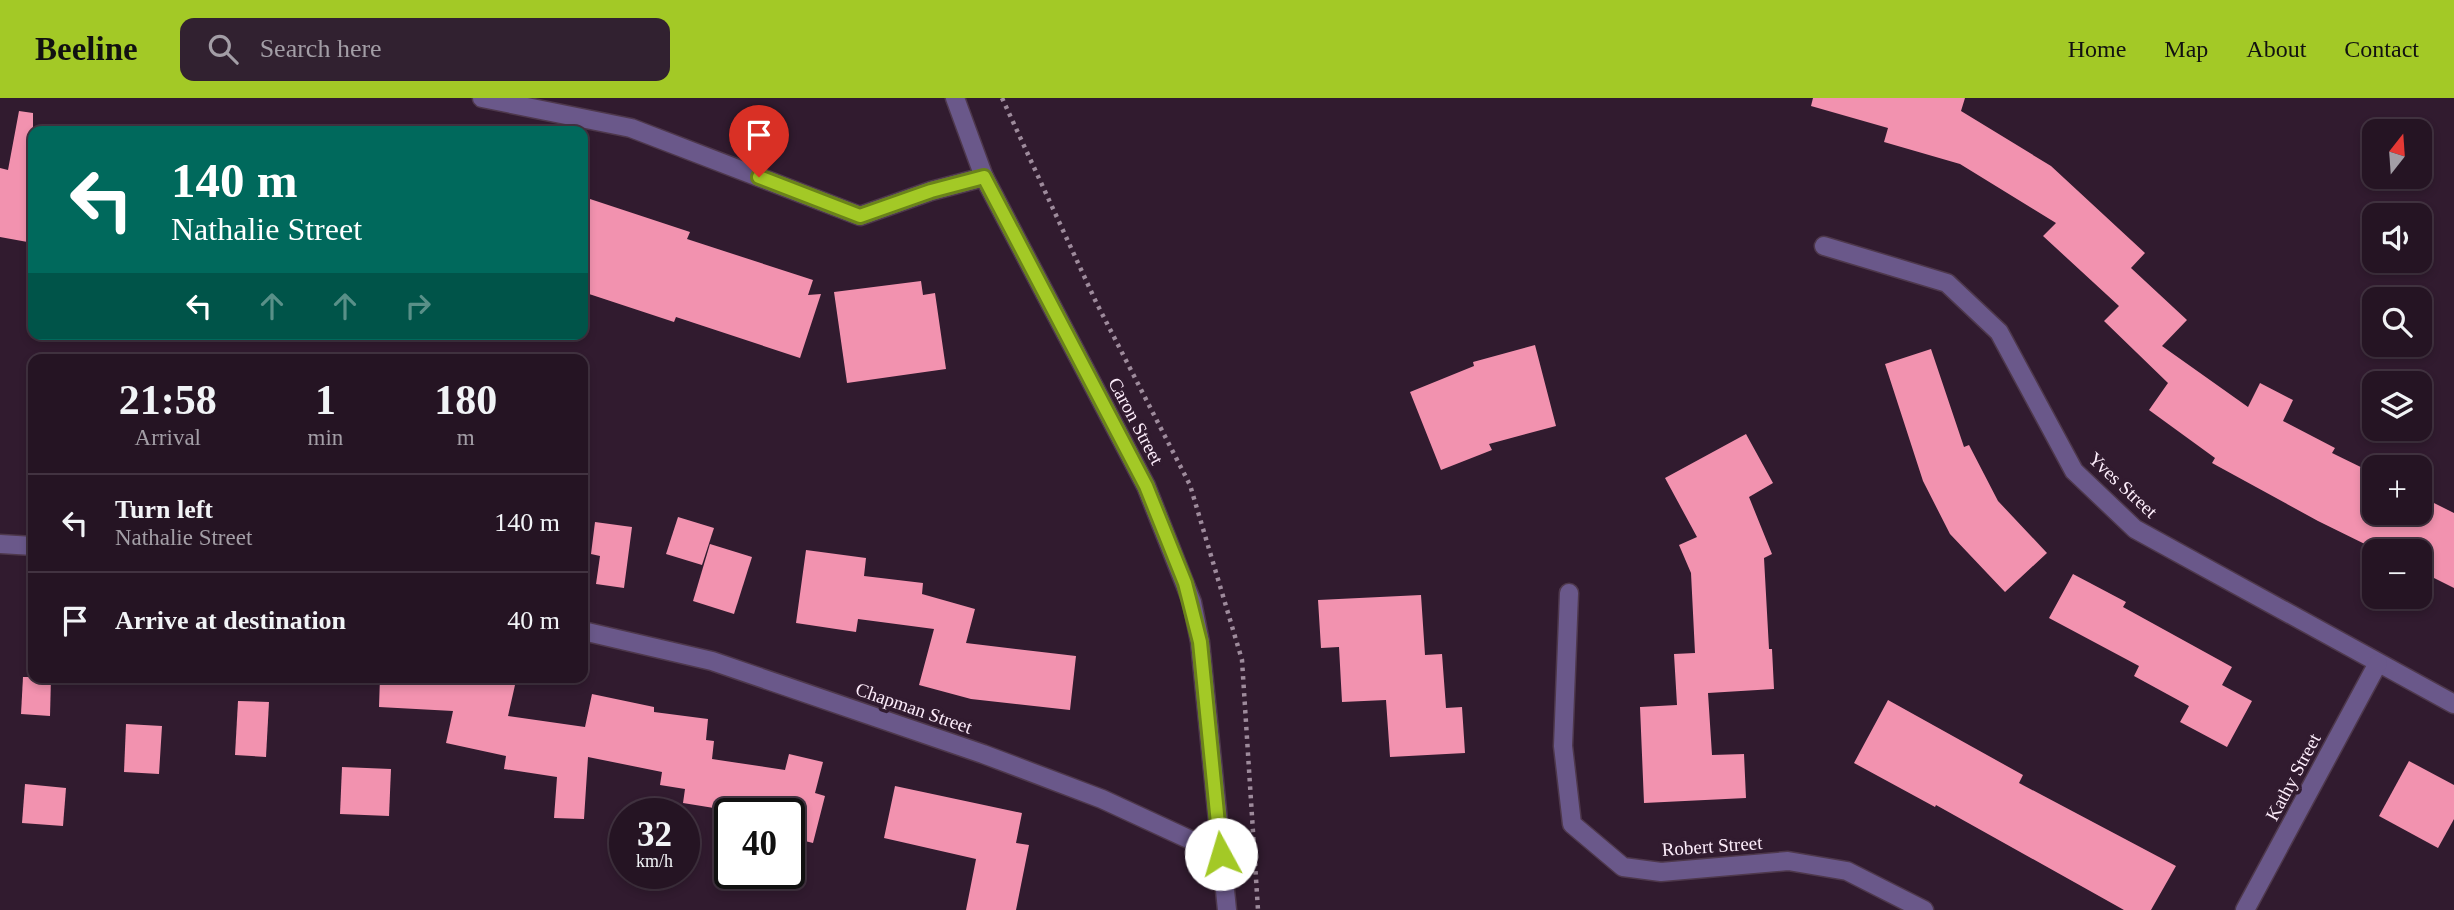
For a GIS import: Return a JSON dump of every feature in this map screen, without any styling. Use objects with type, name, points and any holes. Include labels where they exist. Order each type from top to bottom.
[{"type":"street","points":[[482,98],[631,128],[860,216],[931,191],[984,177]]},
{"type":"street","name":"Caron Street","points":[[955,98],[984,177],[1146,486],[1185,583],[1200,642],[1227,910]]},
{"type":"street","name":"Yves Street","points":[[1825,246],[1947,282],[1999,332],[2074,471],[2134,529],[2454,704]]},
{"type":"street","points":[[0,544],[28,547]]},
{"type":"street","name":"Robert Street","points":[[1569,593],[1563,746],[1572,824],[1623,867],[1661,873],[1788,860],[1847,871],[1924,910]]},
{"type":"street","name":"Chapman Street","points":[[588,632],[712,661],[983,754],[1102,799],[1221,854]]},
{"type":"street","name":"Kathy Street","points":[[2245,910],[2378,663]]},
{"type":"building","points":[[1813,98],[1965,98],[1961,111],[2051,166],[2145,253],[2131,268],[2187,320],[2162,346],[2248,407],[2260,383],[2293,400],[2283,421],[2335,448],[2332,453],[2362,468],[2362,525],[2432,525],[2432,502],[2454,513],[2454,588],[2432,577],[2432,539],[2362,539],[2362,543],[2212,463],[2215,458],[2149,410],[2168,383],[2104,321],[2119,306],[2043,236],[2056,223],[1960,164],[1884,142],[1888,128],[1811,106]]},
{"type":"building","points":[[19,111],[33,113],[33,126],[28,126],[28,242],[0,237],[0,168],[8,170]]},
{"type":"building","points":[[590,199],[690,232],[687,239],[813,280],[808,295],[821,294],[800,358],[676,317],[674,322],[588,294]]},
{"type":"building","points":[[921,281],[923,295],[935,293],[946,369],[847,383],[834,292]]},
{"type":"building","points":[[1535,345],[1556,426],[1489,444],[1492,450],[1441,470],[1410,392],[1474,366],[1473,362]]},
{"type":"building","points":[[1931,349],[1964,447],[1969,445],[1998,501],[2047,553],[2005,592],[1950,534],[1923,481],[1885,364]]},
{"type":"building","points":[[1746,434],[1773,483],[1749,497],[1772,554],[1764,558],[1774,689],[1708,693],[1712,755],[1744,754],[1746,798],[1644,803],[1640,707],[1677,705],[1674,654],[1695,653],[1691,573],[1679,545],[1697,537],[1665,478]]},
{"type":"building","points":[[678,517],[714,528],[702,565],[666,554]]},
{"type":"building","points":[[595,522],[632,527],[624,588],[596,584],[600,556],[591,554]]},
{"type":"building","points":[[710,544],[752,557],[734,614],[693,601]]},
{"type":"building","points":[[806,550],[866,558],[864,576],[923,583],[922,594],[975,609],[966,643],[1076,656],[1070,710],[971,699],[919,685],[934,629],[858,619],[856,632],[796,623]]},
{"type":"building","points":[[2073,574],[2126,602],[2123,607],[2232,667],[2222,685],[2252,701],[2227,747],[2180,722],[2189,706],[2134,676],[2139,666],[2049,618]]},
{"type":"building","points":[[1421,595],[1425,655],[1442,654],[1446,708],[1462,707],[1465,753],[1390,757],[1386,700],[1342,702],[1339,647],[1321,648],[1318,600]]},
{"type":"building","points":[[23,677],[28,677],[28,683],[51,683],[50,716],[21,714]]},
{"type":"building","points":[[380,683],[506,683],[515,685],[508,716],[585,727],[592,694],[654,707],[654,712],[708,719],[706,740],[714,741],[712,759],[785,770],[789,754],[823,762],[815,793],[825,796],[813,843],[805,841],[805,798],[714,798],[714,808],[700,806],[700,798],[684,798],[685,789],[660,785],[662,772],[588,757],[584,819],[554,818],[557,777],[504,769],[506,756],[446,743],[453,711],[379,707]]},
{"type":"building","points":[[1888,700],[2023,775],[2019,783],[2176,866],[2151,910],[2124,910],[1936,805],[1935,807],[1854,763]]},
{"type":"building","points":[[238,701],[269,702],[266,757],[235,755]]},
{"type":"building","points":[[126,724],[162,726],[159,774],[124,772]]},
{"type":"building","points":[[2409,761],[2454,785],[2454,819],[2438,848],[2379,816]]},
{"type":"building","points":[[342,767],[391,769],[389,816],[340,814]]},
{"type":"building","points":[[25,784],[66,788],[63,826],[22,823]]},
{"type":"building","points":[[895,786],[1022,813],[1016,843],[1029,845],[1016,910],[966,910],[976,859],[884,838]]},
{"type":"route","points":[[759,177],[860,216],[931,191],[984,177],[1146,486],[1185,583],[1200,642],[1221,854]]}]
